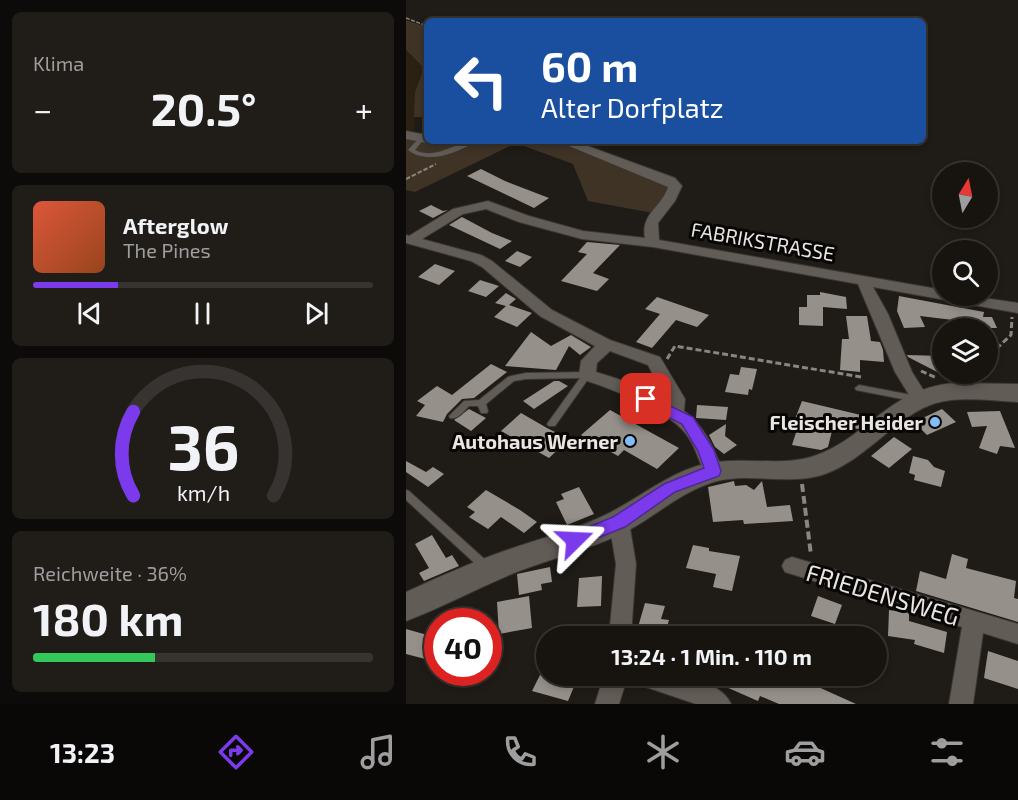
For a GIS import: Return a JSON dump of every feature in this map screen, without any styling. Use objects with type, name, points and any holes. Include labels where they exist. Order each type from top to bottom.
[{"type":"street","points":[[406,135],[424,139]]},
{"type":"street","points":[[571,144],[662,177],[674,186],[674,193],[653,217],[648,229],[653,243]]},
{"type":"street","name":"FABRIKSTRASSE","points":[[409,239],[468,207],[480,204],[541,225],[582,235],[653,243],[932,293]]},
{"type":"street","points":[[409,239],[476,258],[487,264],[546,313],[606,345],[615,346],[654,361],[676,399],[675,413]]},
{"type":"street","points":[[866,282],[865,286],[875,302],[904,378],[920,399]]},
{"type":"street","name":"FABRIKSTRASSE","points":[[998,305],[1015,308]]},
{"type":"street","points":[[606,345],[589,361],[587,375],[612,383],[688,421],[706,450],[713,471]]},
{"type":"street","points":[[406,607],[489,570],[619,522],[670,488],[713,471],[799,469],[817,466],[855,446],[920,399],[936,395],[968,393],[1018,393]]},
{"type":"street","points":[[619,522],[626,564],[621,626]]},
{"type":"street","name":"FRIEDENSWEG","points":[[792,566],[1018,634]]},
{"type":"street","name":"FRIEDENSWEG","points":[[961,704],[974,621]]},
{"type":"street","points":[[607,704],[613,686]]},
{"type":"street","points":[[676,686],[720,704]]},
{"type":"lane","points":[[424,139],[412,150],[416,154],[435,155],[465,144]]},
{"type":"lane","points":[[453,416],[467,403],[483,407],[511,379],[526,376],[587,375]]},
{"type":"lane","points":[[552,424],[587,375]]},
{"type":"lane","points":[[859,388],[920,399]]},
{"type":"lane","points":[[406,494],[489,570]]},
{"type":"path","points":[[406,18],[424,25]]},
{"type":"path","points":[[406,179],[441,161],[449,150]]},
{"type":"path","points":[[998,347],[1010,335],[1015,308]]},
{"type":"path","points":[[654,361],[668,358],[675,346],[862,377]]},
{"type":"path","points":[[897,359],[968,393]]},
{"type":"path","points":[[799,469],[814,572]]},
{"type":"shaded area","points":[[406,20],[424,26],[424,68],[406,50]]},
{"type":"shaded area","points":[[406,50],[424,68],[415,92],[414,133],[406,136]]},
{"type":"shaded area","points":[[424,68],[424,117],[414,117],[415,92]]},
{"type":"shaded area","points":[[406,138],[424,141],[424,144],[514,144],[415,192],[406,190]]},
{"type":"shaded area","points":[[519,144],[562,144],[664,182],[668,188],[653,213],[588,201],[573,164]]},
{"type":"building","points":[[481,169],[549,198],[534,208],[467,176]]},
{"type":"building","points":[[431,205],[443,211],[448,210],[433,218],[419,211]]},
{"type":"building","points":[[462,217],[512,241],[500,249],[449,225]]},
{"type":"building","points":[[587,242],[620,245],[593,273],[609,279],[597,291],[561,281],[587,254],[578,252]]},
{"type":"building","points":[[517,251],[532,257],[520,267],[505,261]]},
{"type":"building","points":[[435,264],[455,271],[439,285],[418,277]]},
{"type":"building","points":[[480,280],[499,286],[486,297],[468,291]]},
{"type":"building","points":[[820,292],[846,297],[847,309],[823,307],[823,326],[799,325],[799,307],[807,307],[807,295],[820,295]]},
{"type":"building","points":[[506,293],[516,299],[509,305],[532,313],[517,327],[494,317],[506,306],[495,303]]},
{"type":"building","points":[[899,296],[932,302],[932,306],[952,306],[984,312],[983,317],[992,318],[920,316],[925,327],[904,328],[897,311]]},
{"type":"building","points":[[657,297],[709,315],[697,327],[676,320],[652,348],[636,342],[660,314],[645,309]]},
{"type":"building","points":[[846,316],[867,316],[871,341],[880,342],[884,362],[860,360],[860,372],[840,370],[842,339],[849,339]]},
{"type":"building","points":[[531,332],[551,346],[571,335],[591,347],[580,355],[569,346],[556,370],[505,366]]},
{"type":"building","points":[[907,355],[932,356],[932,369]]},
{"type":"building","points":[[491,364],[507,372],[474,398],[462,399],[447,414],[443,422],[416,416],[425,405],[417,401],[437,386],[452,395]]},
{"type":"building","points":[[741,367],[757,369],[752,390],[749,389],[748,395],[725,392],[730,374],[739,375]]},
{"type":"building","points":[[554,381],[568,386],[534,409],[523,401]]},
{"type":"building","points":[[802,401],[865,416],[862,426],[858,429],[834,423],[828,447],[821,450],[792,445],[800,420],[795,419]]},
{"type":"building","points":[[697,405],[728,407],[726,420],[696,418]]},
{"type":"building","points":[[469,409],[486,418],[471,431],[454,420]]},
{"type":"building","name":"Fleischer Heider","points":[[942,409],[956,422],[927,435],[914,422]]},
{"type":"building","name":"Autohaus Werner","points":[[610,410],[679,448],[657,469],[624,450],[618,456],[581,435]]},
{"type":"building","points":[[1000,411],[1015,448],[1000,446],[997,454],[979,448],[987,426],[972,427],[967,412]]},
{"type":"building","points":[[521,413],[569,439],[549,458],[501,431]]},
{"type":"building","points":[[726,424],[725,436],[737,445],[724,454],[715,447],[709,435]]},
{"type":"building","points":[[894,437],[912,449],[889,468],[871,456]]},
{"type":"building","points":[[913,456],[928,460],[934,467],[945,471],[941,487],[914,480],[915,475],[909,473]]},
{"type":"building","points":[[406,461],[426,472],[433,467],[444,474],[428,487],[406,472]]},
{"type":"building","points":[[734,481],[735,486],[746,485],[754,490],[762,481],[767,507],[790,505],[793,521],[744,524],[743,520],[713,522],[708,487]]},
{"type":"building","points":[[579,487],[594,514],[567,525],[556,502],[564,499],[561,494]]},
{"type":"building","points":[[486,490],[537,522],[524,533],[501,517],[488,529],[469,517],[475,512],[467,507]]},
{"type":"building","points":[[432,535],[446,558],[452,555],[459,566],[424,581],[419,573],[429,568],[415,544]]},
{"type":"building","points":[[693,545],[709,548],[709,551],[740,556],[732,591],[713,587],[716,574],[686,568]]},
{"type":"building","points":[[952,554],[968,559],[966,568],[1016,581],[1014,598],[1018,599],[1018,622],[916,591],[920,571],[946,579]]},
{"type":"building","points":[[550,567],[552,582],[541,584],[542,590],[519,595],[517,574]]},
{"type":"building","points":[[602,576],[601,606],[577,607],[579,578]]},
{"type":"building","points":[[529,596],[532,628],[502,633],[502,608],[497,608],[497,602]]},
{"type":"building","points":[[818,596],[842,605],[835,624],[811,616]]},
{"type":"building","points":[[645,603],[665,606],[661,619],[669,620],[667,626],[638,626]]},
{"type":"building","points":[[889,610],[909,613],[909,621],[947,632],[944,653],[914,644],[915,640],[888,636]]},
{"type":"building","points":[[406,629],[424,634],[424,659],[406,654]]},
{"type":"building","points":[[988,651],[1018,661],[1018,689],[984,678]]},
{"type":"building","points":[[536,683],[536,686],[574,686],[568,701],[532,691]]},
{"type":"building","points":[[816,686],[856,704],[779,704],[760,696],[758,701],[726,687]]},
{"type":"place","name":"Fleischer Heider","points":[[935,422]]},
{"type":"place","name":"Autohaus Werner","points":[[630,441]]},
{"type":"route","points":[[575,540],[619,522],[670,488],[713,471],[706,450],[688,421],[646,399]]}]
